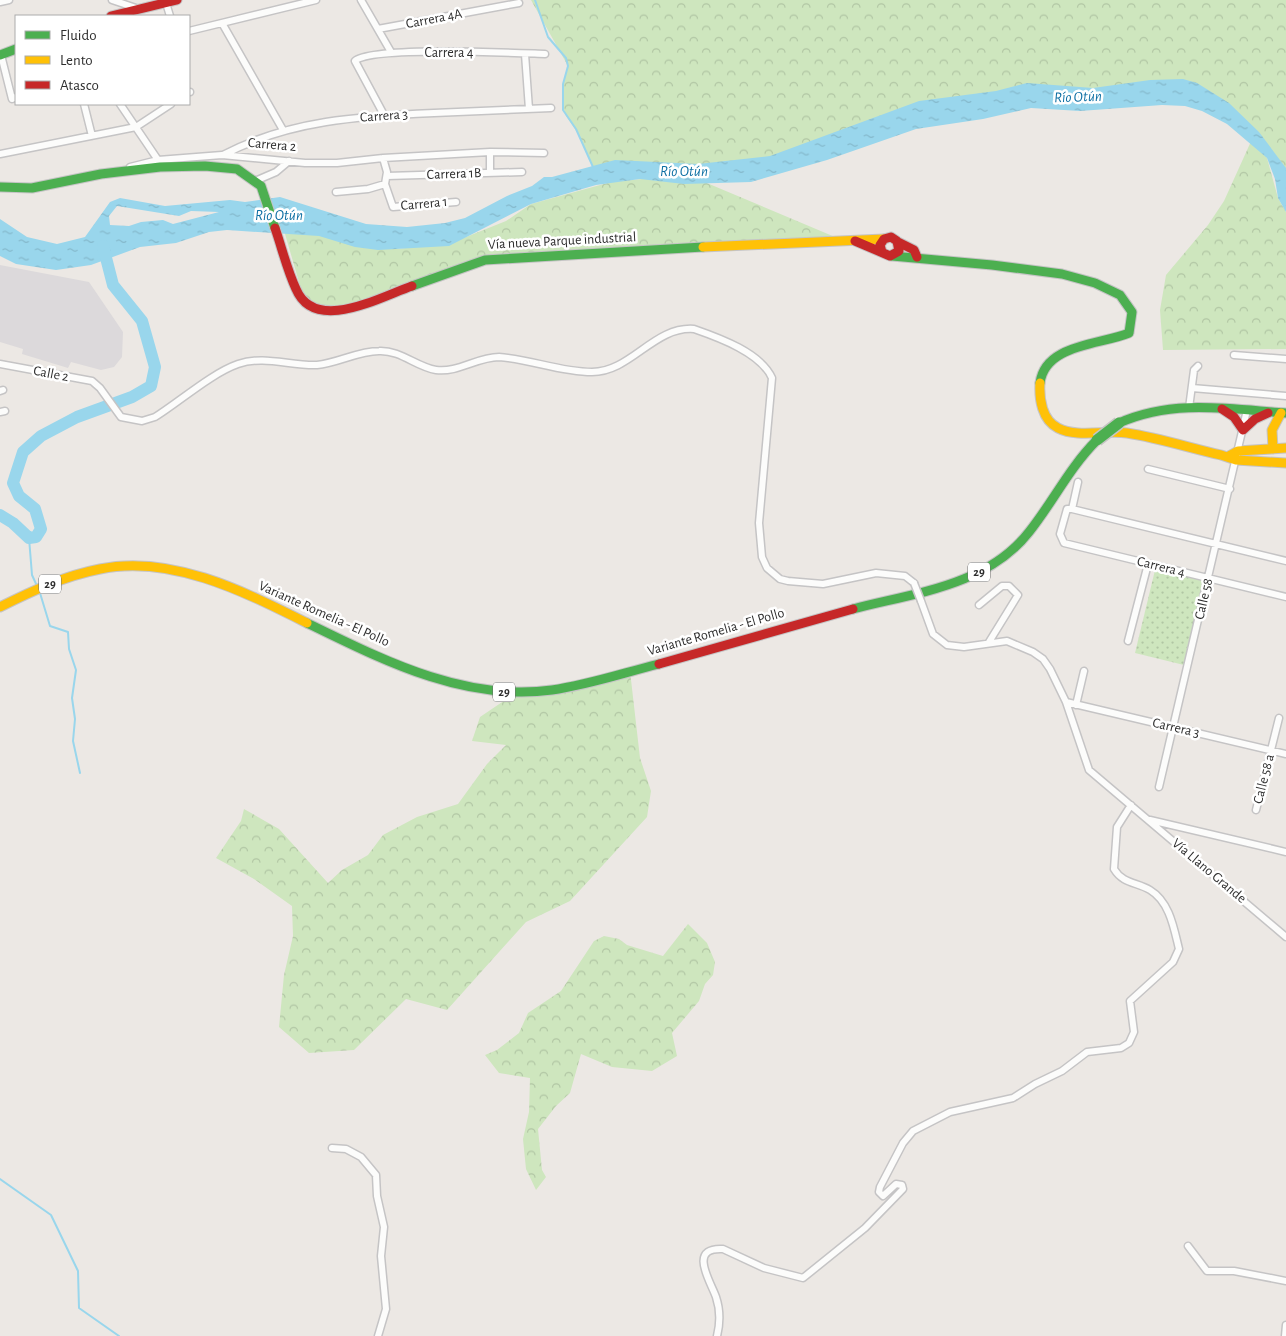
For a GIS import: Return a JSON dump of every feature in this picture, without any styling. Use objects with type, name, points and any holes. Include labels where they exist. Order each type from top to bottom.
[{"type":"main road","points":[[116,15],[172,1]]},
{"type":"main road","points":[[0,55],[15,49]]},
{"type":"main road","points":[[101,174],[160,167],[212,166],[237,169],[258,183]]},
{"type":"main road","name":"Carrera 2","points":[[0,187],[32,188],[101,174]]},
{"type":"main road","name":"Vía nueva Parque industrial","points":[[258,183],[296,290],[303,302],[317,311],[328,313],[338,312],[485,260],[823,240],[884,239],[891,237],[914,250],[917,256]]},
{"type":"main road","points":[[884,239],[880,245],[887,254],[899,251],[898,242]]},
{"type":"main road","name":"Vía nueva Parque industrial","points":[[855,240],[887,254],[917,256],[941,261],[1026,267],[1071,276],[1121,295],[1132,309],[1134,315],[1134,323],[1129,333],[1061,355],[1048,364],[1041,378],[1040,398],[1043,414],[1056,427],[1071,432],[1142,434],[1196,450],[1235,456]]},
{"type":"main road","points":[[1221,408],[1234,417],[1243,430],[1255,419],[1279,413]]},
{"type":"main road","name":"Variante Romelia - El Pollo","points":[[0,607],[62,579],[102,568],[147,566],[175,570],[205,578],[416,671],[450,682],[504,692],[551,690],[584,684],[688,656],[925,589],[985,570],[1014,550],[1030,534],[1079,456],[1096,440],[1119,423],[1157,409],[1221,408],[1279,413]]},
{"type":"main road","points":[[1273,449],[1270,434],[1279,413]]},
{"type":"main road","points":[[1235,456],[1286,448]]},
{"type":"main road","points":[[1235,456],[1286,463]]},
{"type":"street","points":[[0,2],[9,0]]},
{"type":"street","points":[[112,0],[140,10]]},
{"type":"street","points":[[190,31],[316,0]]},
{"type":"street","points":[[361,0],[391,52]]},
{"type":"street","points":[[170,15],[172,1]]},
{"type":"street","name":"Carrera 4A","points":[[378,29],[518,3]]},
{"type":"street","points":[[222,24],[283,130]]},
{"type":"street","name":"Carrera 4","points":[[384,115],[356,62],[360,57],[391,52],[545,54]]},
{"type":"street","points":[[525,54],[529,109]]},
{"type":"street","points":[[0,55],[12,99],[15,98]]},
{"type":"street","points":[[84,105],[92,136]]},
{"type":"street","points":[[121,105],[158,160]]},
{"type":"street","points":[[0,154],[136,127],[169,105]]},
{"type":"street","name":"Carrera 3","points":[[222,155],[283,130],[313,122],[384,115],[551,108]]},
{"type":"street","points":[[490,152],[490,173]]},
{"type":"street","name":"Carrera 2","points":[[101,174],[158,160],[222,155],[338,164],[383,158],[490,152],[544,153]]},
{"type":"street","points":[[336,192],[368,189],[385,184],[387,176],[386,164],[383,158]]},
{"type":"street","points":[[258,183],[289,161]]},
{"type":"street","name":"Carrera 1B","points":[[387,176],[522,172]]},
{"type":"street","name":"Carrera 1","points":[[385,184],[392,207],[456,202]]},
{"type":"street","name":"Calle 2","points":[[0,364],[92,381],[100,388],[121,417],[142,421],[156,417],[224,370],[251,360],[266,359],[317,364],[379,351],[398,354],[426,367],[438,370],[452,369],[497,357],[551,368],[593,372],[605,370],[626,360],[668,333],[686,328],[694,329],[757,358],[768,369],[772,378],[759,523],[762,557],[766,568],[780,579],[788,581],[823,584],[876,573],[905,576],[914,583]]},
{"type":"street","points":[[1234,355],[1286,358]]},
{"type":"street","points":[[1189,408],[1194,370],[1198,366]]},
{"type":"street","points":[[1192,388],[1286,396]]},
{"type":"street","name":"Calle 58","points":[[1159,787],[1247,410]]},
{"type":"street","points":[[1148,469],[1230,489]]},
{"type":"street","points":[[1078,482],[1072,509],[1286,561]]},
{"type":"street","name":"Carrera 4","points":[[1072,509],[1067,509],[1060,534],[1064,543],[1286,597]]},
{"type":"street","points":[[1128,641],[1148,564]]},
{"type":"street","name":"Vía Llano Grande","points":[[914,583],[928,626],[940,641],[954,646],[1008,641],[1033,652],[1043,659],[1066,702],[1089,770],[1286,937]]},
{"type":"street","points":[[979,605],[1002,586],[1009,586],[1018,595],[989,642]]},
{"type":"street","points":[[1076,705],[1084,671]]},
{"type":"street","name":"Carrera 3","points":[[1066,702],[1286,754]]},
{"type":"street","name":"Calle 58 a","points":[[1256,810],[1278,718]]},
{"type":"street","points":[[717,1336],[719,1308],[704,1272],[703,1261],[707,1254],[716,1249],[723,1249],[764,1268],[803,1278],[865,1228],[903,1190],[902,1185],[896,1184],[883,1196],[879,1192],[903,1143],[913,1132],[950,1112],[1013,1098],[1035,1084],[1062,1071],[1087,1052],[1121,1048],[1129,1043],[1134,1032],[1130,1001],[1134,995],[1153,982],[1173,962],[1179,949],[1169,913],[1162,901],[1151,890],[1122,879],[1114,869],[1117,827],[1131,805]]},
{"type":"street","points":[[1148,820],[1286,852]]},
{"type":"street","points":[[332,1148],[346,1149],[361,1157],[376,1175],[377,1196],[384,1227],[381,1256],[386,1309],[378,1336]]},
{"type":"street","points":[[1188,1246],[1207,1271],[1234,1271],[1286,1281]]},
{"type":"street","points":[[1285,1336],[1286,1325]]},
{"type":"shaded area","points":[[0,265],[89,282],[123,332],[122,357],[114,367],[101,370],[71,362],[68,368],[22,354],[23,349],[0,342]]},
{"type":"green space","points":[[531,0],[1286,0],[1286,182],[1275,154],[1203,88],[1042,97],[831,146],[683,173],[835,237],[485,260],[361,304],[317,311],[303,296],[281,220],[398,249],[456,241],[506,221],[531,204],[611,182],[673,176],[597,174],[577,132],[566,116],[563,106],[563,84],[568,66]]},
{"type":"green space","points":[[1253,137],[1267,158],[1278,198],[1286,212],[1286,349],[1163,350],[1160,310],[1166,275],[1208,225],[1224,201]]},
{"type":"green space","points":[[1156,566],[1209,578],[1188,666],[1135,653]]},
{"type":"green space","points":[[630,671],[640,758],[651,791],[647,817],[570,901],[526,922],[447,1010],[406,999],[354,1050],[309,1053],[279,1027],[284,975],[293,936],[292,906],[254,879],[216,858],[241,821],[244,809],[279,829],[328,883],[342,870],[368,855],[383,835],[417,817],[458,804],[487,764],[506,745],[472,741],[480,717],[517,692]]},
{"type":"green space","points":[[688,924],[707,943],[715,962],[713,975],[705,984],[699,1001],[672,1033],[677,1056],[652,1071],[612,1067],[581,1054],[570,1093],[556,1106],[538,1129],[542,1170],[546,1177],[536,1190],[526,1169],[523,1139],[529,1112],[530,1078],[499,1073],[485,1055],[497,1050],[519,1033],[528,1013],[561,991],[594,941],[604,936],[619,939],[627,945],[663,956]]},
{"type":"water","name":"Río Otún","points":[[1183,79],[1197,83],[1229,103],[1259,132],[1286,168],[1286,212],[1278,198],[1275,179],[1267,158],[1227,124],[1202,111],[1185,106],[1162,105],[1080,111],[1031,108],[983,119],[916,129],[827,160],[751,182],[684,184],[640,179],[596,185],[531,204],[449,246],[378,250],[355,247],[319,236],[227,230],[209,232],[176,243],[140,247],[91,265],[56,270],[16,264],[0,256],[0,219],[27,237],[57,244],[85,237],[110,202],[120,198],[165,206],[230,200],[245,202],[280,197],[366,224],[407,227],[445,223],[465,218],[507,196],[532,186],[544,177],[552,177],[615,160],[698,164],[770,156],[919,101],[996,91],[1027,83],[1093,88],[1150,80]],"holes":[[[117,206],[179,216],[191,211],[219,212],[173,224],[163,220],[141,222],[129,226],[110,225],[109,216]]]},
{"type":"waterway","points":[[535,0],[548,37],[566,58],[568,66],[563,84],[563,110],[576,129],[593,167]]},
{"type":"waterway","points":[[0,515],[13,523],[29,538],[36,537],[41,529],[35,509],[19,496],[13,483],[23,452],[41,436],[77,417],[132,397],[151,386],[155,367],[142,321],[113,285],[103,246]]},
{"type":"waterway","points":[[29,538],[32,575],[37,586]]},
{"type":"waterway","points":[[40,593],[50,626],[68,632],[69,649],[76,670],[72,698],[75,719],[73,741],[80,773]]},
{"type":"waterway","points":[[0,1179],[51,1215],[78,1271],[79,1308],[119,1336]]},
{"type":"traffic: fast","points":[[0,55],[15,49]]},
{"type":"traffic: fast","points":[[0,187],[32,188],[101,174],[160,167],[205,166],[237,169],[261,186],[275,228]]},
{"type":"traffic: fast","points":[[412,286],[485,260],[703,247]]},
{"type":"traffic: fast","points":[[892,256],[992,265],[1062,274],[1095,283],[1120,295],[1132,312],[1129,333],[1063,353],[1052,360],[1044,370],[1040,383]]},
{"type":"traffic: fast","points":[[1119,423],[1139,416],[1181,408],[1222,408],[1286,413]]},
{"type":"traffic: fast","points":[[1097,440],[1119,423]]},
{"type":"traffic: fast","points":[[853,609],[948,585],[992,565],[1012,550],[1029,532],[1078,462],[1097,440]]},
{"type":"traffic: fast","points":[[307,623],[395,664],[456,684],[487,690],[519,692],[552,690],[592,682],[659,664]]},
{"type":"traffic: slow","points":[[703,247],[884,239]]},
{"type":"traffic: slow","points":[[1040,383],[1041,402],[1048,420],[1058,428],[1066,431],[1074,433],[1127,433],[1163,440],[1236,460],[1286,463]]},
{"type":"traffic: slow","points":[[1273,449],[1272,430],[1281,413]]},
{"type":"traffic: slow","points":[[1229,456],[1238,451],[1286,448]]},
{"type":"traffic: slow","points":[[0,607],[24,595],[87,572],[127,566],[154,567],[180,571],[233,588],[307,623]]},
{"type":"traffic: jam","points":[[115,15],[177,0]]},
{"type":"traffic: jam","points":[[275,228],[296,289],[305,302],[318,309],[333,311],[366,304],[412,286]]},
{"type":"traffic: jam","points":[[855,241],[890,256],[899,251],[897,241],[891,237],[884,239],[880,245],[882,252]]},
{"type":"traffic: jam","points":[[898,242],[914,250],[917,257]]},
{"type":"traffic: jam","points":[[1222,409],[1234,417],[1243,430],[1255,419],[1268,413]]},
{"type":"traffic: jam","points":[[659,664],[853,609]]}]
